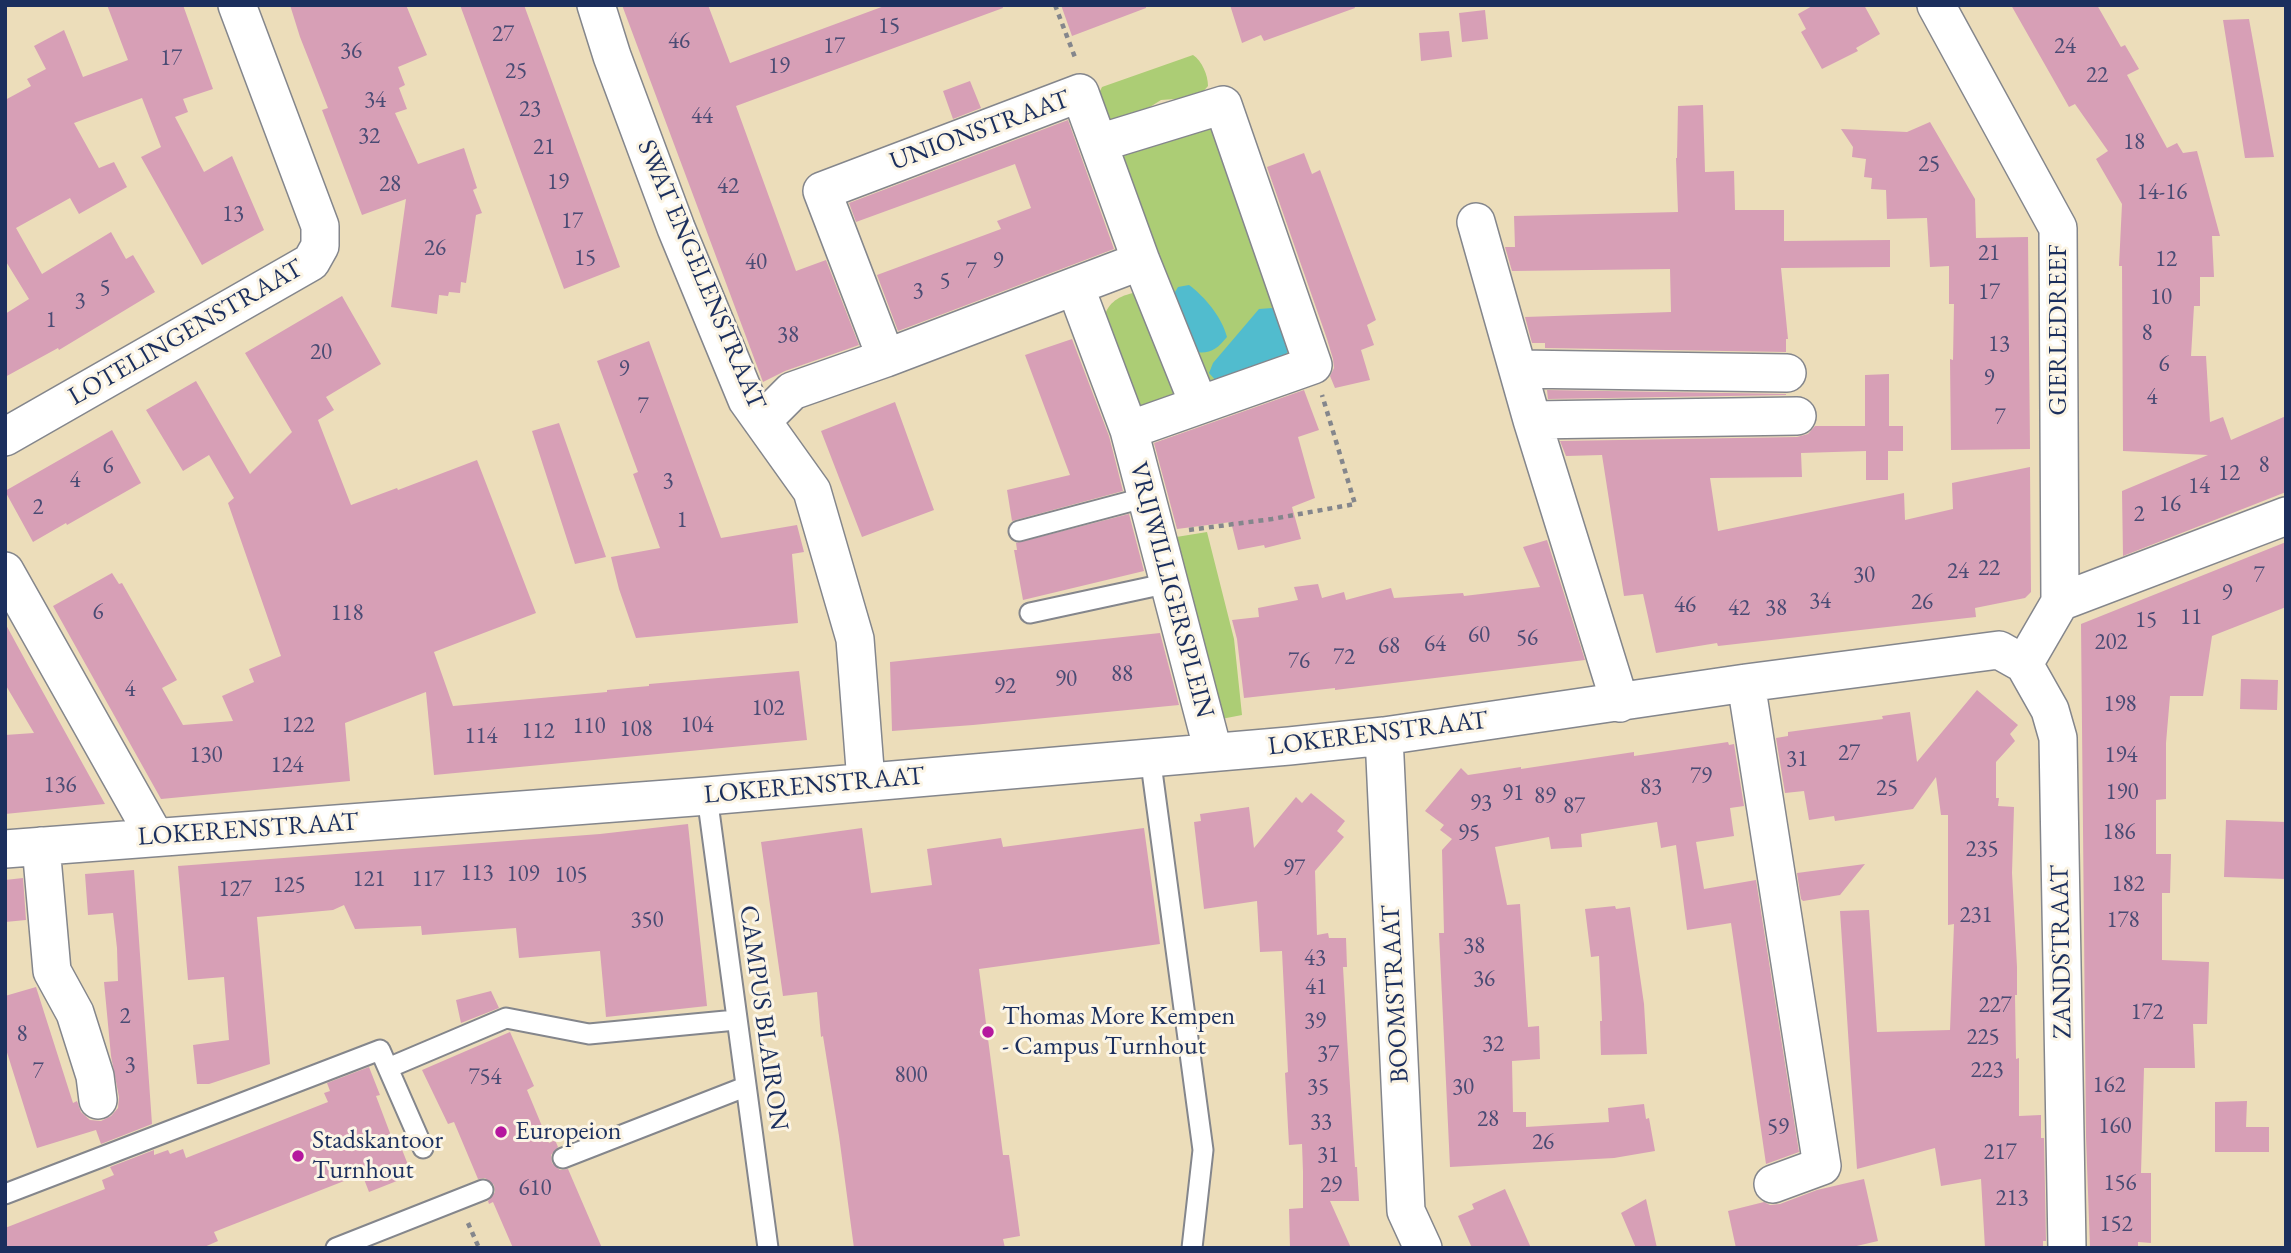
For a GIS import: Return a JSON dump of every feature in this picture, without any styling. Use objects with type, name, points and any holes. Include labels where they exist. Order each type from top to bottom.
[{"type":"street","name":"LOTELINGENSTRAAT","points":[[5,437],[311,262],[320,246],[320,226],[237,5]]},
{"type":"street","name":"SWAT ENGELENSTRAAT","points":[[596,5],[612,56],[676,228],[747,400],[812,492],[855,639],[866,782]]},
{"type":"street","name":"GIERLEDREEF","points":[[1936,5],[2058,228],[2076,596]]},
{"type":"street","name":"UNIONSTRAAT","points":[[886,358],[822,191],[1080,93],[1142,261]]},
{"type":"street","points":[[1099,143],[1223,104],[1313,365]]},
{"type":"street","points":[[1476,222],[1532,420],[1620,703]]},
{"type":"street","points":[[762,421],[792,391],[1142,261],[1199,405]]},
{"type":"street","name":"VRIJWILLIGERSPLEIN","points":[[1075,286],[1129,430],[1213,751]]},
{"type":"street","name":"VRIJWILLIGERSPLEIN","points":[[1129,430],[1313,365]]},
{"type":"street","points":[[1519,369],[1787,373]]},
{"type":"street","points":[[1532,420],[1797,416]]},
{"type":"street","points":[[2024,664],[2076,596],[2286,516]]},
{"type":"street","points":[[5,571],[155,837]]},
{"type":"street","name":"LOKERENSTRAAT","points":[[5,849],[706,796],[1384,736],[1746,683],[1999,650],[2024,664]]},
{"type":"street","name":"ZANDSTRAAT","points":[[2024,664],[2050,710],[2058,738],[2067,1248]]},
{"type":"street","points":[[1746,683],[1822,1166],[1773,1184]]},
{"type":"street","name":"BOOMSTRAAT","points":[[1384,736],[1406,1211],[1423,1248]]},
{"type":"street","points":[[41,846],[52,971],[75,1013],[95,1076],[98,1100]]},
{"type":"lane","points":[[1019,531],[1147,498]]},
{"type":"lane","points":[[1030,613],[1169,583]]},
{"type":"lane","points":[[1150,756],[1203,1150],[1192,1248]]},
{"type":"lane","name":"CAMPUS BLAIRON","points":[[706,796],[768,1248]]},
{"type":"lane","points":[[388,1068],[506,1018],[589,1034],[736,1020]]},
{"type":"lane","points":[[5,1194],[380,1050],[423,1148]]},
{"type":"lane","points":[[563,1158],[745,1087]]},
{"type":"lane","points":[[336,1248],[483,1190]]},
{"type":"path","points":[[1055,5],[1082,76],[1080,93]]},
{"type":"path","points":[[1157,535],[1272,519],[1355,503],[1313,365]]},
{"type":"path","points":[[477,1218],[468,1222],[479,1248]]},
{"type":"green space","points":[[1193,55],[1202,65],[1207,77],[1208,86],[1201,94],[1161,100],[1131,119],[1114,125],[1107,120],[1099,93],[1102,87]]},
{"type":"green space","points":[[1190,123],[1214,128],[1291,356],[1205,385],[1122,155]]},
{"type":"green space","points":[[1133,293],[1140,294],[1179,394],[1146,408],[1135,403],[1103,321],[1113,302]]},
{"type":"green space","points":[[1207,532],[1234,639],[1242,715],[1211,721],[1164,539]]},
{"type":"water","points":[[1189,285],[1212,308],[1227,337],[1217,348],[1210,351],[1195,352],[1172,297],[1178,287]]},
{"type":"water","points":[[1272,308],[1281,314],[1289,350],[1282,360],[1217,382],[1209,373],[1213,363],[1259,309]]},
{"type":"building","points":[[107,5],[183,5],[213,89],[183,99],[188,112],[175,117],[204,172],[232,156],[264,230],[202,265],[141,157],[161,147],[142,98],[74,123],[99,168],[114,162],[127,187],[79,214],[70,198],[16,228],[42,274],[111,232],[126,259],[133,255],[155,292],[59,350],[58,348],[5,377],[5,314],[29,299],[5,260],[5,100],[31,86],[27,79],[46,69],[34,46],[64,30],[83,77],[128,60]]},
{"type":"building","points":[[290,5],[406,5],[427,55],[398,67],[405,85],[399,88],[407,109],[395,113],[418,164],[464,148],[477,188],[473,190],[482,213],[476,215],[466,283],[461,282],[460,293],[439,295],[437,314],[391,307],[406,199],[362,215],[322,110],[328,108]]},
{"type":"building","points":[[460,5],[524,5],[620,267],[564,289]]},
{"type":"building","points":[[622,5],[708,5],[730,63],[887,5],[1002,5],[1003,8],[736,106],[796,271],[826,260],[859,345],[785,371],[763,382]]},
{"type":"building","points":[[1061,5],[1146,5],[1146,8],[1072,36]]},
{"type":"building","points":[[1230,5],[1354,5],[1355,8],[1264,41],[1261,35],[1242,43]]},
{"type":"building","points":[[1814,5],[1864,5],[1880,34],[1856,48],[1858,51],[1822,69],[1801,32],[1806,29],[1798,14]]},
{"type":"building","points":[[2011,5],[2097,5],[2121,47],[2125,45],[2139,69],[2127,75],[2167,148],[2177,143],[2183,153],[2197,151],[2220,236],[2212,236],[2214,277],[2200,277],[2200,306],[2194,306],[2191,356],[2206,356],[2210,422],[2223,417],[2231,440],[2286,416],[2286,492],[2123,556],[2122,491],[2208,455],[2123,451],[2122,266],[2119,266],[2122,204],[2096,159],[2108,151],[2075,104],[2069,107]]},
{"type":"building","points":[[1485,10],[1488,39],[1462,42],[1459,13]]},
{"type":"building","points":[[2249,19],[2274,157],[2245,158],[2223,20]]},
{"type":"building","points":[[1449,31],[1452,57],[1421,61],[1419,33]]},
{"type":"building","points":[[970,81],[981,108],[953,119],[943,91]]},
{"type":"building","points":[[1703,105],[1705,172],[1734,171],[1735,210],[1784,210],[1784,241],[1890,240],[1890,267],[1781,268],[1788,339],[1786,352],[1545,348],[1545,343],[1532,343],[1525,317],[1671,312],[1670,269],[1512,271],[1505,247],[1515,247],[1514,216],[1678,212],[1678,106]]},
{"type":"building","points":[[1068,120],[1114,249],[898,331],[877,275],[1001,229],[997,221],[1031,208],[1015,164],[856,222],[849,203]]},
{"type":"building","points":[[1930,122],[1975,199],[1976,238],[2028,237],[2030,449],[1951,450],[1950,359],[1953,360],[1954,304],[1949,304],[1949,266],[1930,267],[1927,218],[1887,219],[1886,190],[1871,189],[1872,178],[1864,177],[1866,159],[1852,157],[1853,147],[1841,129],[1907,132]]},
{"type":"building","points":[[1304,153],[1312,174],[1320,170],[1376,320],[1367,325],[1374,345],[1361,350],[1370,380],[1335,388],[1330,376],[1334,368],[1327,339],[1267,167]]},
{"type":"building","points":[[342,296],[381,364],[326,397],[334,410],[318,420],[351,505],[477,460],[536,613],[434,652],[453,706],[607,692],[649,684],[799,671],[807,740],[434,775],[426,692],[345,723],[350,781],[161,799],[53,606],[112,573],[119,584],[122,583],[177,680],[162,688],[183,725],[233,721],[222,696],[254,682],[249,669],[281,656],[228,503],[234,498],[209,455],[183,471],[146,410],[196,381],[250,474],[292,432],[245,353]]},
{"type":"building","points":[[1072,339],[1109,436],[1123,491],[1012,521],[1007,490],[1070,475],[1025,355]]},
{"type":"building","points":[[649,341],[721,538],[797,525],[804,552],[792,554],[798,623],[636,638],[611,557],[660,548],[633,474],[638,472],[597,361]]},
{"type":"building","points":[[1889,374],[1889,426],[1903,426],[1903,451],[1888,451],[1888,480],[1866,480],[1866,451],[1801,453],[1802,477],[1710,478],[1718,531],[1904,493],[1905,520],[1953,509],[1952,483],[2030,467],[2031,592],[2025,598],[1975,608],[1976,617],[1718,646],[1717,643],[1656,653],[1643,594],[1624,596],[1602,455],[1566,456],[1560,441],[1797,437],[1808,434],[1815,426],[1865,426],[1865,375]]},
{"type":"building","points":[[1304,390],[1319,430],[1298,437],[1315,498],[1292,507],[1301,539],[1265,548],[1264,545],[1238,550],[1231,522],[1177,529],[1154,443]]},
{"type":"building","points":[[1547,390],[1786,394],[1786,395],[1548,399]]},
{"type":"building","points":[[895,402],[934,510],[862,537],[821,431]]},
{"type":"building","points":[[559,423],[606,557],[575,564],[532,431]]},
{"type":"building","points":[[112,430],[141,483],[33,542],[5,491]]},
{"type":"building","points":[[1129,514],[1144,571],[1023,600],[1014,550],[1017,550],[1016,543]]},
{"type":"building","points":[[1547,540],[1585,660],[1335,690],[1244,698],[1232,620],[1259,617],[1258,608],[1298,600],[1294,587],[1318,584],[1322,598],[1344,592],[1346,600],[1391,588],[1394,598],[1463,593],[1464,596],[1540,587],[1523,547]]},
{"type":"building","points":[[2286,542],[2286,607],[2212,636],[2203,696],[2170,696],[2166,743],[2166,799],[2156,800],[2156,854],[2171,854],[2170,893],[2162,893],[2162,960],[2209,962],[2207,1024],[2193,1024],[2195,1068],[2144,1068],[2141,1173],[2151,1173],[2151,1243],[2138,1242],[2138,1248],[2090,1248],[2086,1137],[2081,624]]},
{"type":"building","points":[[5,623],[105,804],[5,814],[5,735],[34,733],[5,684]]},
{"type":"building","points":[[1160,633],[1179,705],[892,731],[890,662]]},
{"type":"building","points":[[2241,679],[2278,680],[2277,710],[2240,709]]},
{"type":"building","points":[[1977,690],[2018,725],[2010,734],[2015,741],[1996,762],[1996,798],[1999,798],[1998,806],[2014,807],[2012,873],[2017,967],[2015,995],[2019,1116],[2041,1115],[2046,1241],[2043,1241],[2043,1248],[1985,1248],[1981,1179],[1941,1186],[1935,1148],[1857,1169],[1840,911],[1869,910],[1877,1032],[1950,1030],[1954,924],[1948,925],[1948,815],[1941,815],[1936,777],[1913,809],[1835,821],[1834,816],[1809,820],[1804,791],[1785,793],[1776,738],[1788,736],[1788,732],[1883,719],[1882,716],[1910,712],[1917,762]]},
{"type":"building","points":[[1728,742],[1729,745],[1734,744],[1744,806],[1730,808],[1734,836],[1696,842],[1704,889],[1756,880],[1799,1152],[1766,1164],[1731,923],[1687,930],[1676,845],[1661,848],[1657,822],[1581,834],[1582,847],[1551,849],[1549,837],[1495,847],[1507,905],[1520,904],[1528,1027],[1539,1026],[1540,1059],[1512,1061],[1513,1112],[1526,1112],[1526,1127],[1609,1122],[1608,1108],[1644,1104],[1655,1151],[1614,1158],[1450,1167],[1439,933],[1444,933],[1442,850],[1452,839],[1440,830],[1444,825],[1425,811],[1461,768],[1468,775]]},
{"type":"building","points":[[1311,793],[1345,821],[1337,831],[1344,837],[1315,871],[1317,935],[1328,933],[1329,938],[1346,938],[1347,967],[1343,967],[1359,1201],[1330,1201],[1351,1248],[1290,1248],[1289,1209],[1303,1208],[1303,1172],[1302,1144],[1289,1145],[1282,951],[1260,952],[1257,901],[1204,909],[1194,822],[1201,821],[1200,814],[1249,807],[1254,848],[1296,797],[1302,803]]},
{"type":"building","points":[[2226,820],[2286,822],[2286,879],[2224,877]]},
{"type":"building","points":[[688,824],[707,1006],[606,1017],[600,951],[519,958],[516,928],[422,935],[421,926],[355,929],[344,905],[333,910],[257,917],[270,1064],[209,1084],[197,1084],[193,1045],[229,1040],[224,977],[188,980],[178,866],[600,834]]},
{"type":"building","points":[[862,828],[871,893],[932,885],[927,849],[1001,838],[1003,847],[1144,828],[1160,944],[979,969],[1003,1155],[1009,1155],[1020,1236],[1003,1239],[1005,1248],[854,1248],[839,1136],[823,1036],[821,1037],[817,992],[783,996],[761,842]]},
{"type":"building","points":[[1865,864],[1840,895],[1803,901],[1801,899],[1797,873]]},
{"type":"building","points":[[134,870],[152,1124],[101,1144],[96,1130],[37,1148],[5,1046],[5,996],[36,987],[73,1103],[77,1101],[81,1112],[90,1120],[101,1121],[111,1116],[118,1108],[119,1097],[111,1056],[104,982],[118,981],[117,948],[113,913],[88,915],[85,874]]},
{"type":"building","points":[[23,878],[26,920],[5,922],[5,880]]},
{"type":"building","points":[[1615,906],[1616,909],[1630,907],[1644,1004],[1647,1054],[1601,1055],[1599,956],[1591,957],[1585,909]]},
{"type":"building","points":[[491,991],[499,1008],[461,1023],[456,1000]]},
{"type":"building","name":"Europeion","points":[[510,1032],[534,1086],[527,1090],[549,1143],[555,1140],[558,1147],[551,1155],[552,1163],[560,1170],[568,1169],[602,1248],[513,1248],[493,1202],[489,1204],[488,1201],[495,1192],[494,1185],[485,1178],[478,1179],[454,1122],[448,1124],[422,1070]]},
{"type":"building","name":"Stadskantoor Turnhout","points":[[369,1067],[380,1095],[376,1096],[396,1149],[401,1147],[412,1175],[369,1192],[362,1174],[214,1232],[218,1241],[202,1248],[5,1248],[5,1228],[105,1189],[102,1180],[114,1175],[110,1167],[154,1150],[154,1155],[168,1150],[170,1154],[183,1149],[186,1158],[328,1102],[324,1093],[330,1091],[327,1083]]},
{"type":"building","points":[[2247,1101],[2246,1127],[2269,1127],[2269,1152],[2215,1152],[2215,1102]]},
{"type":"building","points":[[1864,1179],[1878,1241],[1848,1248],[1736,1248],[1728,1211],[1764,1202],[1770,1205],[1780,1204],[1817,1190]]},
{"type":"building","points":[[1505,1189],[1531,1248],[1472,1248],[1458,1216],[1474,1209],[1472,1204]]},
{"type":"building","points":[[1646,1199],[1657,1248],[1636,1248],[1621,1213]]},
{"type":"place","name":"Thomas More Kempen - Campus Turnhout","points":[[988,1032]]},
{"type":"place","name":"Europeion","points":[[501,1132]]},
{"type":"place","name":"Stadskantoor Turnhout","points":[[298,1156]]}]
